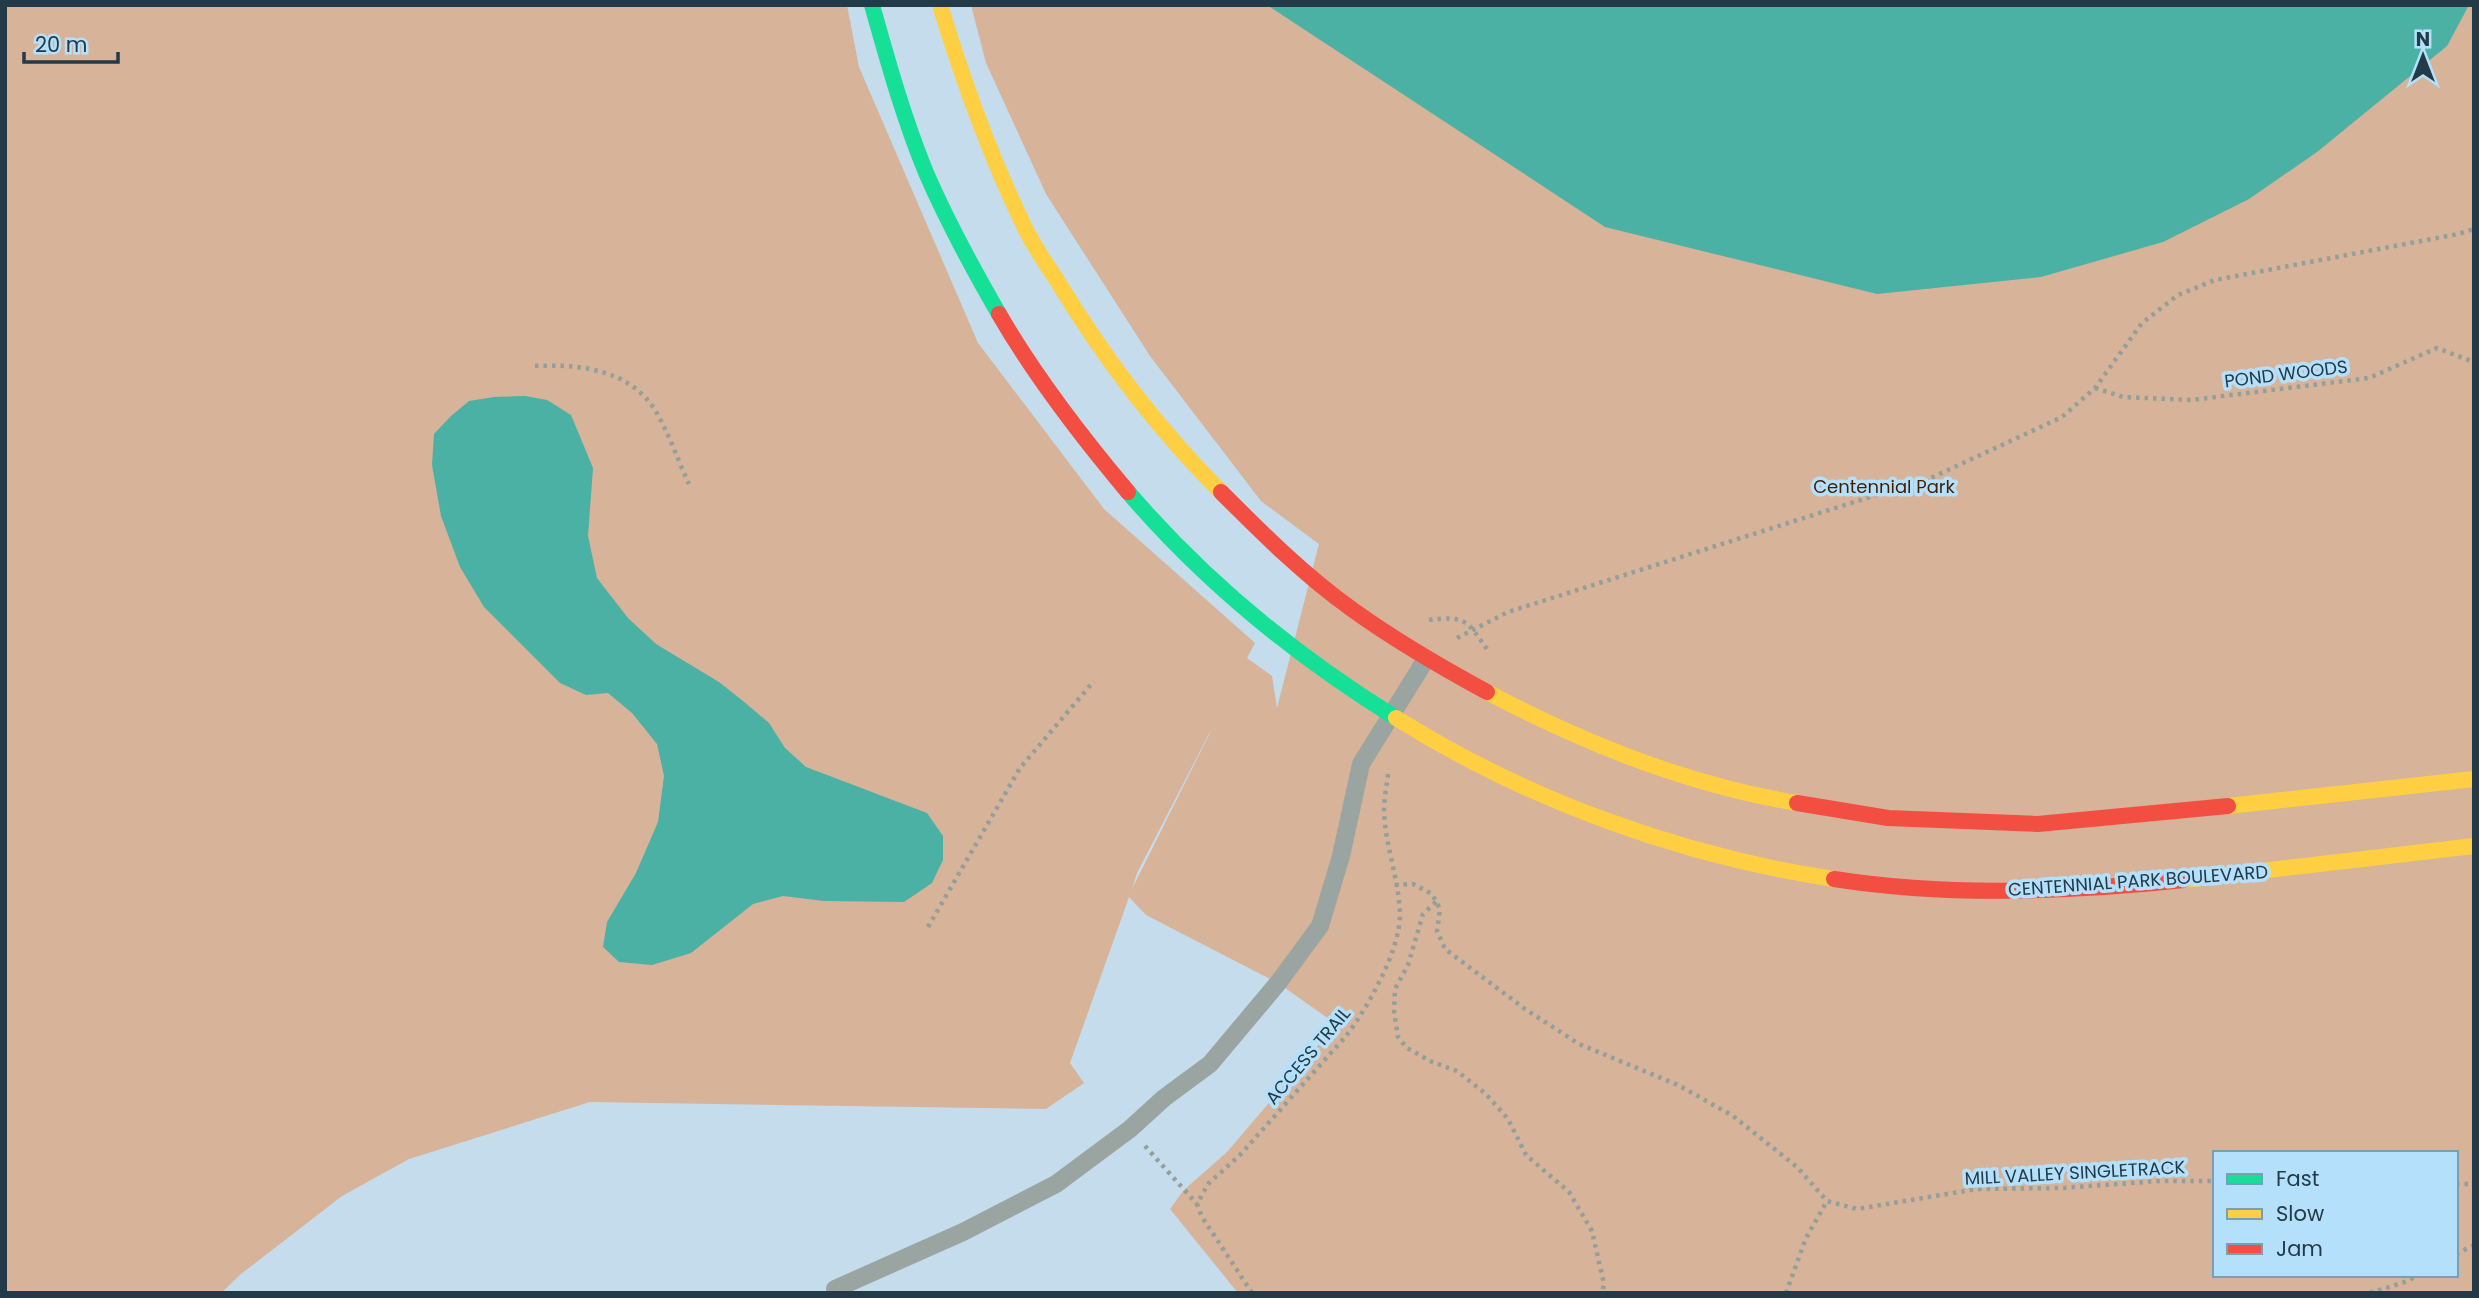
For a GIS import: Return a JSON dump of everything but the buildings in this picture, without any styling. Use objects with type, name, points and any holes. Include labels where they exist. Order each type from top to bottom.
[{"type":"street","name":"CENTENNIAL PARK BOULEVARD","points":[[872,5],[886,56],[935,194],[1027,361],[1078,432],[1140,506],[1219,586],[1284,642],[1391,716],[1522,786],[1597,817],[1676,844],[1782,870],[1877,886],[1951,891],[2037,892],[2197,879],[2474,846]]},
{"type":"street","points":[[940,5],[964,83],[1026,230],[1080,318],[1134,394],[1202,473],[1268,539],[1351,609],[1426,659],[1546,723],[1625,756],[1704,783],[1786,801],[1888,818],[2038,824],[2141,817],[2474,779]]},
{"type":"lane","points":[[835,1289],[963,1232],[1056,1184],[1130,1129],[1164,1098],[1210,1064],[1320,926],[1341,856],[1361,764],[1426,659]]},
{"type":"path","points":[[1426,659],[1472,629],[1508,612],[1933,477],[2062,417],[2095,388],[2142,323],[2178,295],[2215,280],[2474,229]]},
{"type":"path","name":"POND WOODS","points":[[2095,388],[2123,397],[2191,400],[2369,378],[2437,348],[2474,362]]},
{"type":"path","points":[[535,366],[568,364],[599,371],[625,381],[655,410],[689,484]]},
{"type":"path","points":[[1419,619],[1457,618],[1466,621],[1492,656]]},
{"type":"path","points":[[928,927],[1020,768],[1094,681]]},
{"type":"path","name":"ACCESS TRAIL","points":[[1197,1204],[1208,1184],[1240,1155],[1286,1105],[1356,1023],[1380,978],[1398,933],[1400,913],[1384,807],[1390,760]]},
{"type":"path","points":[[1395,885],[1413,884],[1432,894],[1440,909],[1437,931],[1445,949],[1525,1009],[1579,1044],[1678,1084],[1733,1116],[1797,1167],[1827,1201],[1806,1238],[1786,1293]]},
{"type":"path","points":[[1436,902],[1423,914],[1408,965],[1395,989],[1394,1010],[1398,1037],[1406,1048],[1457,1071],[1486,1094],[1508,1119],[1526,1155],[1569,1192],[1592,1231],[1604,1284],[1602,1293]]},
{"type":"path","points":[[1130,1129],[1197,1204],[1202,1217],[1252,1293]]},
{"type":"path","name":"MILL VALLEY SINGLETRACK","points":[[1827,1201],[1857,1209],[1977,1189],[2213,1181]]},
{"type":"path","points":[[2458,1253],[2474,1245]]},
{"type":"path","points":[[2370,1293],[2415,1277]]},
{"type":"green space","name":"Centennial Park","points":[[5,5],[847,5],[859,67],[978,343],[1104,509],[1255,643],[1247,658],[1272,676],[1277,708],[1319,544],[1261,501],[1150,356],[1046,194],[986,63],[971,5],[2474,5],[2474,1291],[1238,1293],[1170,1209],[1184,1190],[1227,1152],[1336,1024],[1278,983],[1146,915],[1129,897],[1070,1063],[1084,1083],[1046,1109],[590,1102],[409,1159],[342,1196],[241,1274],[221,1293],[5,1293]],"holes":[[[1211,731],[1132,889],[1137,873]]]},
{"type":"shaded area","points":[[1267,5],[2469,5],[2447,46],[2317,152],[2249,199],[2163,242],[2041,277],[1877,294],[1605,227]]},
{"type":"shaded area","points":[[525,396],[547,400],[571,415],[593,468],[588,536],[597,578],[628,618],[656,644],[719,682],[743,701],[769,723],[785,748],[806,767],[927,813],[943,836],[943,860],[932,883],[904,902],[824,901],[783,896],[753,904],[691,953],[652,965],[619,962],[603,947],[607,922],[636,873],[658,822],[664,776],[657,744],[632,713],[608,693],[586,695],[560,683],[484,607],[460,567],[441,516],[432,465],[434,434],[469,401]]},
{"type":"traffic: fast","points":[[872,5],[890,69],[927,175],[961,246],[999,314]]},
{"type":"traffic: fast","points":[[1128,492],[1188,557],[1253,616],[1323,669],[1396,718]]},
{"type":"traffic: slow","points":[[940,5],[989,146],[1032,242],[1094,338],[1133,392],[1175,443],[1221,492]]},
{"type":"traffic: slow","points":[[1487,692],[1561,729],[1676,774],[1797,803]]},
{"type":"traffic: slow","points":[[1396,718],[1498,775],[1607,821],[1719,856],[1834,879]]},
{"type":"traffic: slow","points":[[2228,806],[2474,779]]},
{"type":"traffic: slow","points":[[2184,880],[2474,846]]},
{"type":"traffic: jam","points":[[999,314],[1060,406],[1128,492]]},
{"type":"traffic: jam","points":[[1221,492],[1284,554],[1335,597],[1402,643],[1487,692]]},
{"type":"traffic: jam","points":[[1797,803],[1888,818],[2038,824],[2228,806]]},
{"type":"traffic: jam","points":[[1834,879],[1921,888],[2009,891],[2184,880]]}]
